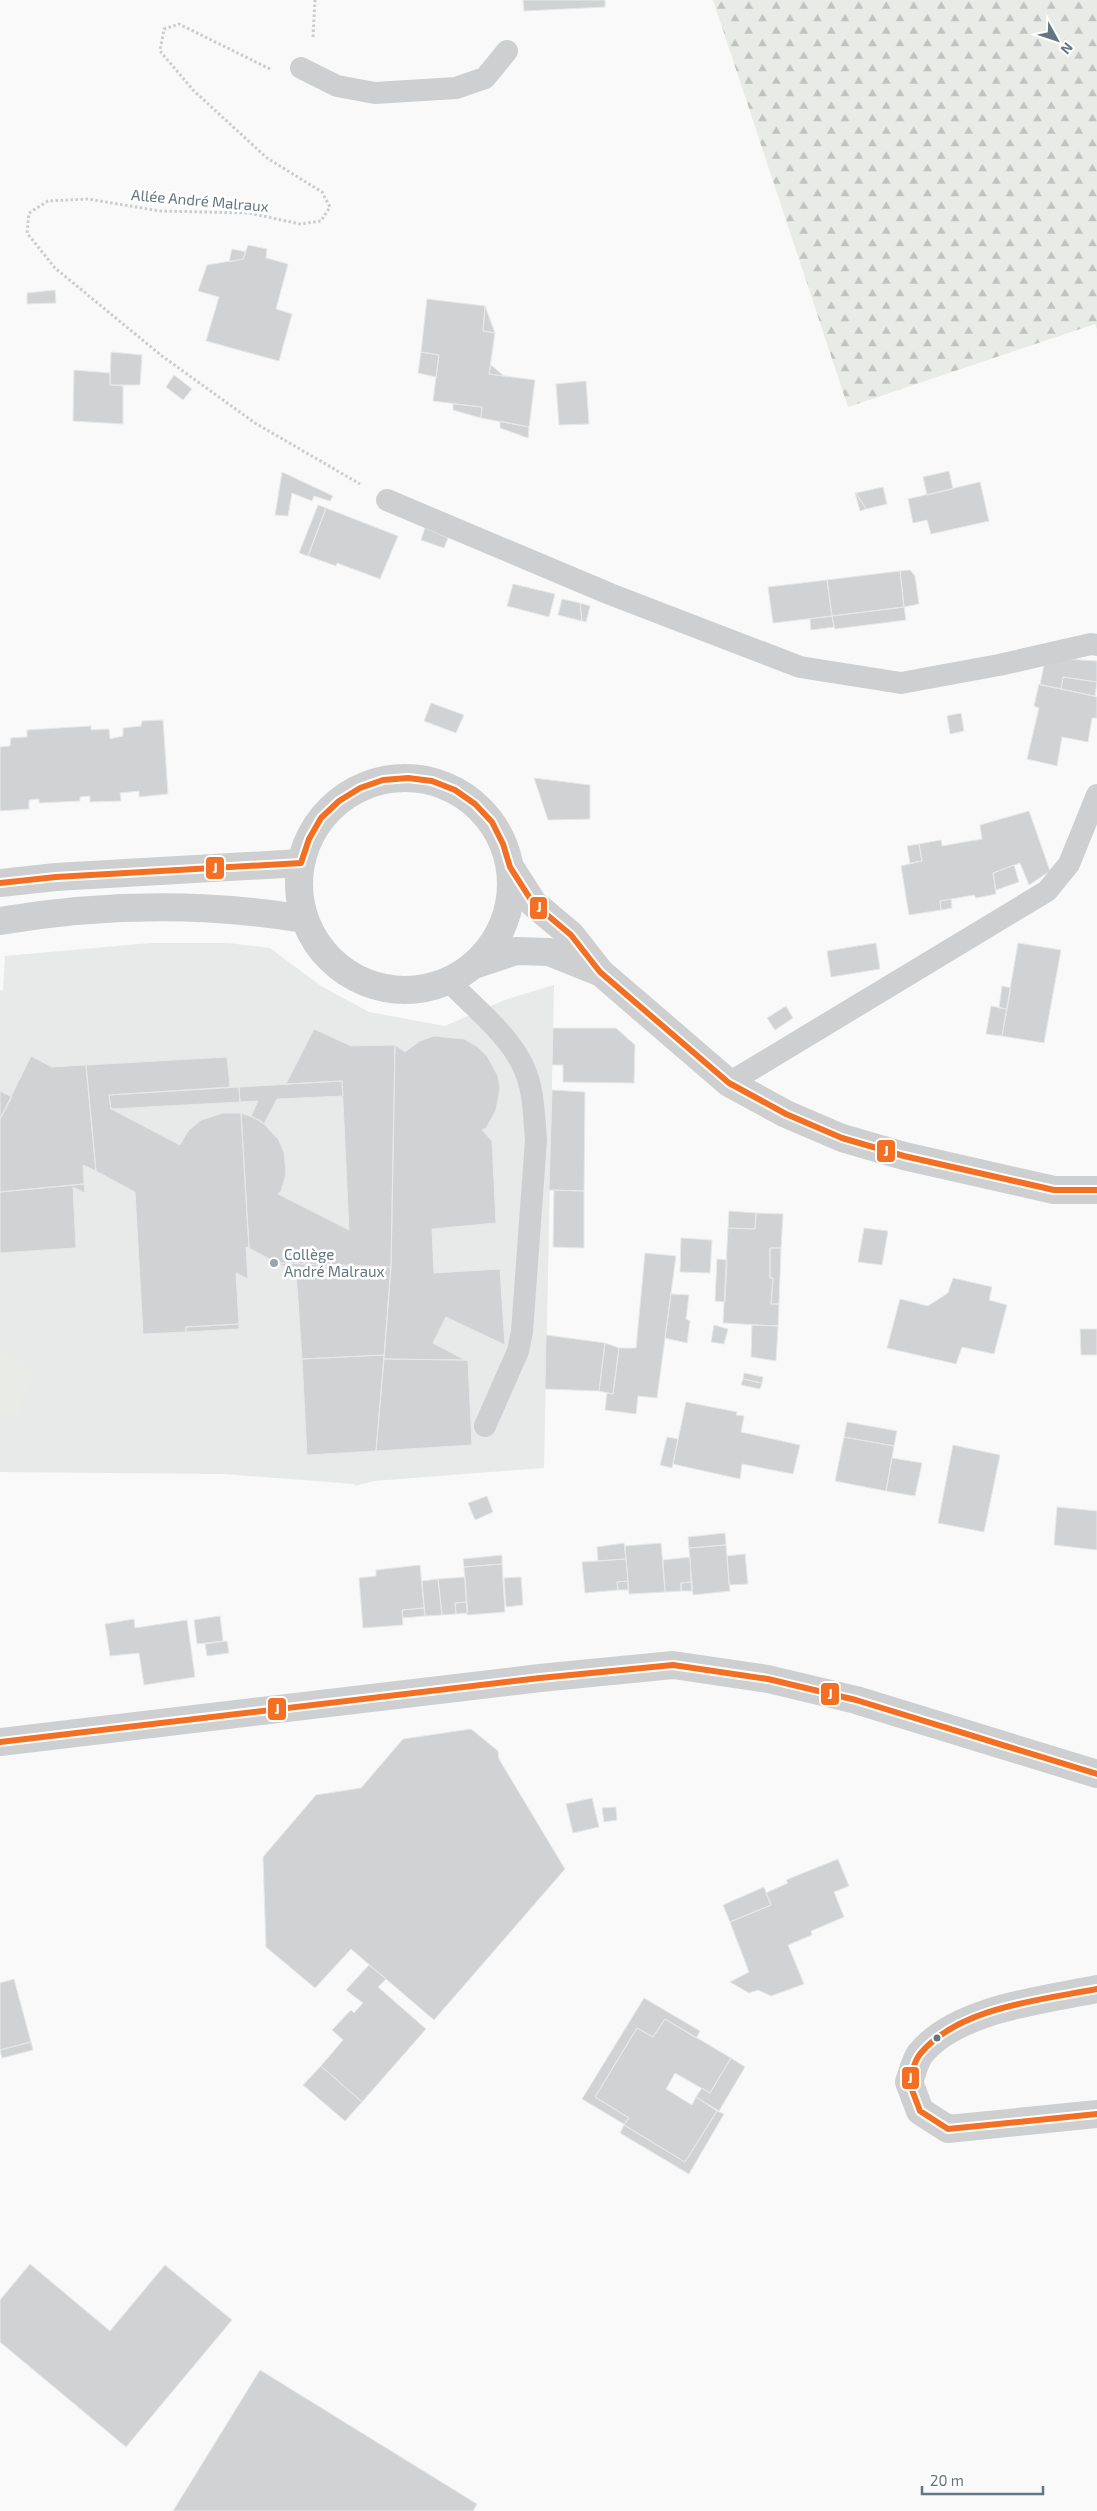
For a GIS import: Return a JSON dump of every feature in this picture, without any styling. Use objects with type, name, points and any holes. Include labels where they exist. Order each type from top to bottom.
[{"type":"street","points":[[510,867],[511,892],[506,916],[494,943],[474,965],[449,982],[420,990],[391,990],[362,982],[337,967],[317,945],[304,919],[299,891],[300,862],[309,839],[321,818],[339,801],[360,788],[383,780],[408,778],[440,784],[454,790],[475,804],[492,822],[500,836],[510,867],[533,903],[571,935],[600,972],[729,1083],[786,1114],[842,1138],[895,1154],[1054,1190],[1097,1190]]},
{"type":"street","points":[[0,883],[56,877],[300,862]]},
{"type":"street","points":[[0,922],[69,912],[181,906],[258,911],[304,919]]},
{"type":"street","points":[[474,965],[516,951],[549,952],[600,972]]},
{"type":"street","points":[[0,1742],[540,1678],[673,1665],[768,1679],[856,1700],[1097,1774]]},
{"type":"street","points":[[1097,1988],[996,2011],[944,2031],[919,2055],[908,2082],[920,2111],[948,2129],[1097,2114]]},
{"type":"lane","points":[[301,68],[337,86],[375,93],[456,88],[485,78],[507,51]]},
{"type":"lane","points":[[387,500],[610,594],[800,666],[901,684],[999,665],[1091,644],[1097,645]]},
{"type":"lane","points":[[729,1083],[1047,891],[1069,864],[1097,795]]},
{"type":"lane","points":[[449,982],[500,1034],[517,1056],[529,1081],[534,1112],[536,1140],[522,1332],[518,1351],[485,1426]]},
{"type":"path","points":[[301,68],[312,43],[315,0]]},
{"type":"path","name":"Allée André Malraux","points":[[301,68],[276,72],[179,24],[164,29],[160,51],[193,90],[267,158],[322,192],[330,206],[321,221],[300,224],[249,213],[160,211],[88,199],[56,200],[48,201],[30,213],[27,233],[55,268],[162,356],[255,423],[387,500]]},
{"type":"shaded area","name":"Collège André Malraux","points":[[150,943],[228,943],[270,948],[321,986],[369,1012],[445,1026],[507,999],[554,985],[544,1468],[374,1481],[355,1486],[354,1484],[223,1474],[0,1472],[0,990],[3,990],[5,956]]},
{"type":"green space","points":[[713,0],[1097,0],[1097,329],[1095,324],[848,407]]},
{"type":"green space","points":[[0,1351],[35,1373],[18,1416],[0,1418]]},
{"type":"building","points":[[523,0],[605,0],[605,7],[524,11]]},
{"type":"building","points":[[248,245],[267,249],[266,258],[288,264],[276,309],[292,314],[279,361],[206,341],[219,297],[198,291],[207,265],[243,259]]},
{"type":"building","points":[[232,249],[246,252],[243,259],[229,262]]},
{"type":"building","points":[[55,290],[56,303],[27,304],[27,293]]},
{"type":"building","points":[[427,299],[485,306],[483,331],[495,333],[489,374],[535,380],[529,427],[481,418],[482,407],[433,401],[439,355],[421,352]]},
{"type":"building","points":[[485,306],[495,333],[483,331]]},
{"type":"building","points":[[111,352],[142,355],[140,385],[110,385]]},
{"type":"building","points":[[421,352],[439,355],[436,377],[418,373]]},
{"type":"building","points":[[491,365],[504,376],[489,374]]},
{"type":"building","points":[[74,370],[110,373],[110,385],[123,386],[123,424],[73,421]]},
{"type":"building","points":[[174,375],[192,389],[183,400],[166,387]]},
{"type":"building","points":[[586,381],[589,424],[559,425],[556,384]]},
{"type":"building","points":[[453,404],[482,407],[481,418],[453,410]]},
{"type":"building","points":[[500,421],[529,427],[528,438],[500,428]]},
{"type":"building","points":[[949,471],[953,489],[927,495],[923,477]]},
{"type":"building","points":[[282,472],[333,496],[330,501],[314,496],[312,501],[292,493],[288,516],[275,515]]},
{"type":"building","points":[[980,482],[989,521],[931,534],[927,520],[913,523],[908,499]]},
{"type":"building","points":[[883,487],[887,504],[866,509],[856,493]]},
{"type":"building","points":[[856,493],[866,509],[860,511]]},
{"type":"building","points":[[318,505],[326,508],[308,556],[299,553]]},
{"type":"building","points":[[326,508],[398,536],[380,579],[337,563],[336,566],[308,556]]},
{"type":"building","points":[[425,528],[448,538],[444,548],[421,540]]},
{"type":"building","points":[[910,570],[915,576],[919,604],[904,607],[900,571]]},
{"type":"building","points":[[900,571],[904,607],[832,616],[827,580]]},
{"type":"building","points":[[827,580],[832,616],[773,623],[768,587]]},
{"type":"building","points":[[513,584],[555,594],[549,617],[507,606]]},
{"type":"building","points":[[562,599],[580,603],[582,621],[558,615]]},
{"type":"building","points":[[580,603],[590,606],[586,622],[582,621]]},
{"type":"building","points":[[904,607],[906,620],[835,629],[834,627],[832,616]]},
{"type":"building","points":[[832,616],[834,627],[811,630],[810,619]]},
{"type":"building","points":[[1066,659],[1097,661],[1097,682],[1063,677],[1061,689],[1040,685],[1044,665]]},
{"type":"building","points":[[1063,677],[1097,682],[1095,696],[1061,689]]},
{"type":"building","points":[[1039,684],[1097,697],[1097,718],[1092,718],[1088,742],[1062,737],[1057,766],[1027,759],[1039,708],[1034,706]]},
{"type":"building","points":[[431,703],[464,715],[456,733],[424,721]]},
{"type":"building","points":[[961,713],[964,731],[950,734],[947,716]]},
{"type":"building","points":[[163,720],[168,794],[139,797],[139,791],[120,793],[121,801],[90,802],[90,796],[80,797],[80,801],[39,803],[39,799],[29,800],[29,809],[0,811],[0,747],[10,746],[11,738],[27,737],[27,730],[91,726],[91,730],[109,729],[110,739],[123,736],[123,728],[141,726],[142,721]]},
{"type":"building","points":[[534,778],[590,785],[590,819],[548,820]]},
{"type":"building","points":[[1029,811],[1050,871],[1029,885],[1020,863],[993,873],[996,894],[976,898],[974,895],[940,901],[941,910],[909,915],[901,866],[922,861],[919,844],[941,840],[942,846],[982,839],[980,825]]},
{"type":"building","points":[[919,844],[922,861],[910,863],[907,846]]},
{"type":"building","points":[[1014,865],[1019,882],[996,890],[993,873]]},
{"type":"building","points":[[951,899],[952,908],[941,910],[940,901]]},
{"type":"building","points":[[876,943],[880,969],[831,977],[827,951]]},
{"type":"building","points":[[1018,943],[1061,950],[1044,1043],[1002,1036]]},
{"type":"building","points":[[1002,986],[1011,988],[1007,1009],[999,1008]]},
{"type":"building","points":[[786,1006],[793,1018],[775,1030],[767,1018]]},
{"type":"building","points":[[991,1006],[1007,1009],[1002,1036],[986,1034]]},
{"type":"building","points":[[553,1028],[616,1028],[635,1045],[634,1083],[563,1082],[563,1065],[552,1065]]},
{"type":"building","points":[[314,1029],[351,1046],[395,1045],[391,1267],[277,1263],[249,1248],[241,1113],[260,1120],[278,1139],[284,1152],[286,1174],[281,1191],[278,1194],[349,1230],[342,1081],[286,1084]]},
{"type":"building","points":[[434,1036],[464,1039],[478,1047],[487,1056],[498,1076],[500,1088],[496,1110],[486,1128],[482,1130],[492,1141],[496,1223],[432,1229],[434,1273],[500,1269],[505,1345],[446,1317],[433,1343],[465,1360],[384,1359],[391,1267],[395,1045],[405,1052],[420,1041]]},
{"type":"building","points":[[31,1056],[52,1067],[86,1065],[96,1171],[83,1165],[84,1184],[0,1192],[0,1119]]},
{"type":"building","points":[[227,1057],[230,1087],[109,1095],[111,1109],[180,1145],[188,1131],[201,1120],[223,1113],[241,1113],[249,1248],[246,1247],[248,1279],[236,1273],[239,1324],[186,1327],[186,1332],[143,1334],[135,1192],[96,1171],[86,1065]]},
{"type":"building","points":[[342,1081],[343,1096],[277,1099],[264,1124],[251,1116],[258,1101],[240,1102],[239,1087]]},
{"type":"building","points":[[239,1087],[240,1102],[111,1109],[109,1095]]},
{"type":"building","points":[[552,1090],[585,1092],[584,1191],[549,1190]]},
{"type":"building","points":[[0,1091],[12,1097],[0,1119]]},
{"type":"building","points":[[84,1184],[85,1193],[73,1187],[76,1248],[0,1253],[0,1192]]},
{"type":"building","points":[[554,1190],[584,1191],[584,1248],[553,1247]]},
{"type":"building","points":[[729,1211],[756,1213],[755,1229],[728,1228]]},
{"type":"building","points":[[756,1213],[783,1214],[781,1248],[770,1248],[770,1278],[773,1278],[771,1304],[779,1304],[778,1326],[723,1323],[728,1228],[755,1229]]},
{"type":"building","points":[[864,1228],[888,1231],[882,1265],[858,1262]]},
{"type":"building","points":[[681,1238],[712,1240],[710,1273],[680,1272]]},
{"type":"building","points":[[770,1248],[781,1248],[779,1304],[771,1304],[773,1278],[770,1278]]},
{"type":"building","points":[[645,1253],[676,1256],[657,1398],[638,1396],[636,1414],[605,1410],[607,1393],[613,1394],[619,1348],[636,1348]]},
{"type":"building","points":[[717,1259],[727,1260],[725,1302],[715,1301]]},
{"type":"building","points":[[277,1263],[391,1267],[384,1355],[302,1359],[296,1272]]},
{"type":"building","points":[[953,1278],[992,1287],[989,1300],[1007,1305],[994,1354],[962,1347],[956,1364],[887,1348],[900,1299],[928,1306],[948,1293]]},
{"type":"building","points":[[671,1294],[689,1295],[686,1319],[690,1321],[687,1343],[665,1338]]},
{"type":"building","points":[[239,1324],[239,1329],[186,1332],[186,1327]]},
{"type":"building","points":[[714,1325],[728,1329],[724,1344],[711,1342]]},
{"type":"building","points":[[752,1325],[778,1326],[776,1361],[751,1357]]},
{"type":"building","points":[[1080,1329],[1097,1329],[1097,1355],[1081,1355]]},
{"type":"building","points":[[546,1335],[605,1343],[599,1391],[545,1389]]},
{"type":"building","points":[[605,1343],[619,1348],[613,1394],[599,1391]]},
{"type":"building","points":[[384,1355],[376,1451],[307,1455],[302,1359]]},
{"type":"building","points":[[384,1359],[468,1361],[472,1445],[376,1451]]},
{"type":"building","points":[[744,1373],[763,1377],[762,1383],[743,1379]]},
{"type":"building","points":[[743,1379],[762,1383],[760,1389],[741,1385]]},
{"type":"building","points":[[686,1402],[737,1412],[736,1415],[744,1416],[741,1432],[800,1445],[793,1474],[742,1464],[740,1479],[673,1464]]},
{"type":"building","points":[[847,1422],[897,1431],[894,1446],[844,1437]]},
{"type":"building","points":[[667,1437],[678,1439],[672,1468],[660,1465]]},
{"type":"building","points":[[844,1437],[894,1446],[886,1491],[835,1481]]},
{"type":"building","points":[[953,1445],[1000,1455],[984,1532],[938,1523]]},
{"type":"building","points":[[892,1458],[922,1463],[915,1496],[886,1491]]},
{"type":"building","points":[[487,1496],[493,1512],[475,1520],[468,1503]]},
{"type":"building","points":[[1057,1507],[1097,1511],[1097,1550],[1054,1545]]},
{"type":"building","points":[[725,1533],[726,1545],[689,1548],[688,1537]]},
{"type":"building","points":[[624,1543],[626,1559],[598,1561],[597,1547]]},
{"type":"building","points":[[661,1543],[665,1592],[629,1594],[625,1546]]},
{"type":"building","points":[[726,1545],[730,1591],[693,1595],[689,1548]]},
{"type":"building","points":[[745,1554],[748,1584],[729,1585],[727,1556]]},
{"type":"building","points":[[502,1555],[502,1564],[464,1567],[463,1559]]},
{"type":"building","points":[[690,1557],[691,1582],[681,1583],[681,1591],[665,1592],[663,1560]]},
{"type":"building","points":[[626,1559],[628,1581],[617,1582],[618,1590],[585,1593],[582,1562]]},
{"type":"building","points":[[502,1564],[505,1612],[467,1615],[464,1567]]},
{"type":"building","points":[[420,1565],[424,1608],[402,1610],[403,1625],[363,1628],[359,1578],[376,1576],[376,1570]]},
{"type":"building","points":[[465,1577],[467,1602],[455,1603],[456,1614],[442,1615],[438,1579]]},
{"type":"building","points":[[521,1577],[523,1605],[506,1607],[504,1578]]},
{"type":"building","points":[[438,1579],[442,1615],[425,1616],[422,1581]]},
{"type":"building","points":[[628,1581],[628,1590],[618,1590],[617,1582]]},
{"type":"building","points":[[691,1582],[692,1591],[681,1591],[681,1583]]},
{"type":"building","points":[[467,1602],[468,1613],[456,1614],[455,1603]]},
{"type":"building","points":[[424,1608],[425,1616],[403,1618],[402,1610]]},
{"type":"building","points":[[220,1616],[223,1641],[197,1644],[194,1620]]},
{"type":"building","points":[[134,1619],[135,1628],[187,1620],[195,1677],[144,1685],[139,1653],[110,1656],[105,1624]]},
{"type":"building","points":[[227,1641],[229,1653],[207,1656],[205,1644]]},
{"type":"building","points":[[471,1729],[498,1751],[499,1759],[565,1869],[434,2020],[351,1949],[315,1988],[266,1947],[263,1857],[316,1795],[361,1788],[403,1739]]},
{"type":"building","points":[[592,1798],[599,1827],[573,1833],[566,1804]]},
{"type":"building","points":[[616,1807],[617,1820],[604,1822],[602,1808]]},
{"type":"building","points":[[838,1859],[849,1886],[834,1892],[844,1917],[811,1931],[812,1935],[788,1945],[804,1984],[771,1996],[758,1990],[749,1993],[730,1982],[749,1972],[730,1922],[771,1905],[766,1893],[788,1883],[786,1880]]},
{"type":"building","points":[[764,1887],[771,1905],[730,1922],[723,1905]]},
{"type":"building","points":[[369,1965],[386,1979],[378,1987],[426,2029],[362,2102],[321,2066],[343,2040],[332,2030],[351,2010],[354,2013],[363,2003],[346,1990]]},
{"type":"building","points":[[14,1979],[31,2042],[0,2050],[0,1983]]},
{"type":"building","points":[[644,1998],[700,2031],[696,2038],[665,2019],[653,2037],[637,2028],[595,2097],[629,2118],[624,2124],[582,2099]]},
{"type":"building","points":[[665,2019],[731,2058],[710,2093],[675,2073],[666,2089],[692,2105],[696,2097],[717,2111],[685,2162],[624,2125],[629,2118],[595,2097],[637,2028],[653,2037]]},
{"type":"building","points":[[31,2042],[33,2050],[2,2058],[0,2050]]},
{"type":"building","points":[[731,2058],[745,2067],[719,2111],[696,2097],[702,2088],[710,2093]]},
{"type":"building","points":[[321,2066],[362,2102],[345,2121],[303,2085]]},
{"type":"building","points":[[717,2111],[724,2114],[689,2174],[620,2133],[624,2125],[685,2162]]},
{"type":"building","points":[[30,2264],[110,2331],[165,2265],[232,2320],[126,2447],[0,2342],[0,2300]]},
{"type":"building","points":[[260,2370],[477,2504],[473,2511],[173,2511]]},
{"type":"transit line","name":"J","points":[[0,883],[56,877],[301,863],[309,839],[321,818],[339,801],[360,788],[383,780],[408,778],[432,781],[455,790],[475,804],[492,822],[503,844],[510,867],[533,903],[571,935],[600,972],[729,1083],[786,1114],[842,1138],[904,1156],[1054,1190],[1097,1190]]},
{"type":"transit line","name":"J","points":[[0,1742],[540,1678],[673,1665],[768,1679],[856,1700],[1097,1774]]},
{"type":"transit line","name":"J","points":[[1097,1989],[1002,2008],[956,2026],[937,2038],[920,2054],[909,2082],[920,2111],[948,2129],[1097,2114]]},
{"type":"place","name":"Collège André Malraux","points":[[274,1263]]}]
